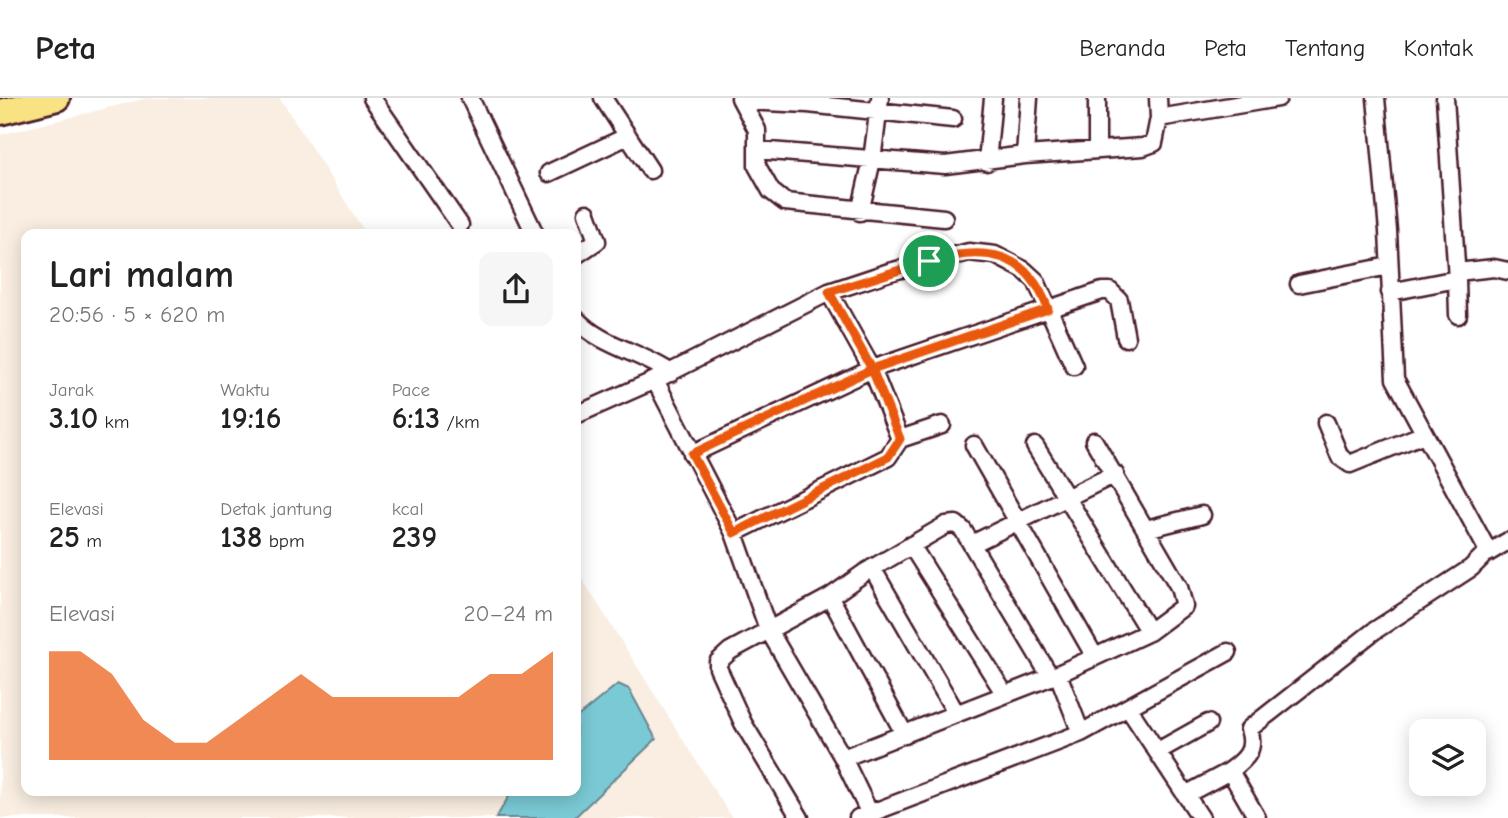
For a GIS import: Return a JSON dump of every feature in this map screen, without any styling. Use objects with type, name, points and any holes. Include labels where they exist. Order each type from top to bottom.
[{"type":"highway","points":[[0,112],[57,98]]},
{"type":"street","points":[[372,98],[460,225]]},
{"type":"street","points":[[470,98],[533,229]]},
{"type":"street","points":[[603,98],[650,170]]},
{"type":"street","points":[[932,115],[933,98]]},
{"type":"street","points":[[987,162],[993,98]]},
{"type":"street","points":[[1025,155],[1029,98]]},
{"type":"street","points":[[1097,98],[1097,150]]},
{"type":"street","points":[[757,150],[946,165],[987,162],[1025,155],[1151,145],[1159,118],[1158,98]]},
{"type":"street","points":[[1159,118],[1278,98]]},
{"type":"street","points":[[1376,98],[1395,379],[1486,543],[1488,553]]},
{"type":"street","points":[[1445,98],[1458,315]]},
{"type":"street","points":[[944,218],[860,212],[785,202],[771,191],[761,173],[756,161],[757,130],[741,99],[880,104],[953,119]]},
{"type":"street","points":[[860,212],[872,160],[880,104]]},
{"type":"street","points":[[549,173],[628,136]]},
{"type":"street","points":[[581,252],[597,241],[587,213]]},
{"type":"street","points":[[581,413],[671,373],[829,292],[951,255],[988,253],[1031,276],[1074,366]]},
{"type":"street","points":[[1299,284],[1389,266]]},
{"type":"street","points":[[1390,292],[1494,268],[1508,271]]},
{"type":"street","points":[[692,454],[872,369],[1096,292],[1110,291],[1119,300],[1126,338]]},
{"type":"street","points":[[829,292],[872,369],[900,439]]},
{"type":"street","points":[[581,323],[610,343],[649,358],[671,373]]},
{"type":"street","points":[[655,380],[734,533],[768,629],[843,758],[864,816],[1081,733],[1129,709],[1228,652]]},
{"type":"street","points":[[1326,423],[1340,457],[1350,464],[1424,434]]},
{"type":"street","points":[[734,533],[888,457],[900,439],[943,425]]},
{"type":"street","points":[[843,758],[1054,675],[1149,632],[1177,614],[1185,601],[1094,441]]},
{"type":"street","points":[[974,445],[1095,657]]},
{"type":"street","points":[[1035,446],[1149,632]]},
{"type":"street","points":[[972,544],[1115,474]]},
{"type":"street","points":[[1146,529],[1202,515]]},
{"type":"street","points":[[800,818],[743,723],[717,665],[723,655],[830,597],[872,568],[953,523],[960,526],[972,544],[1054,675],[1081,733]]},
{"type":"street","points":[[1187,794],[1230,771],[1250,753],[1252,745],[1249,729],[1374,631],[1508,541]]},
{"type":"street","points":[[911,545],[1004,693]]},
{"type":"street","points":[[872,568],[956,713]]},
{"type":"street","points":[[830,597],[905,735]]},
{"type":"street","points":[[1129,709],[1187,794],[1200,818]]},
{"type":"street","points":[[1158,751],[1208,723]]},
{"type":"street","points":[[1230,771],[1257,818]]},
{"type":"shaded area","points":[[147,98],[280,98],[363,229],[21,229],[21,796],[581,796],[581,577],[732,818],[0,818],[0,135]]},
{"type":"water","points":[[618,684],[629,689],[656,739],[574,818],[496,818],[509,796],[581,796],[581,714]]},
{"type":"route","points":[[929,261],[829,292],[872,369],[900,439],[896,449],[888,457],[857,474],[734,533],[692,454],[872,369],[1048,309],[1039,285],[1031,276],[995,255],[969,252],[929,261]]}]
